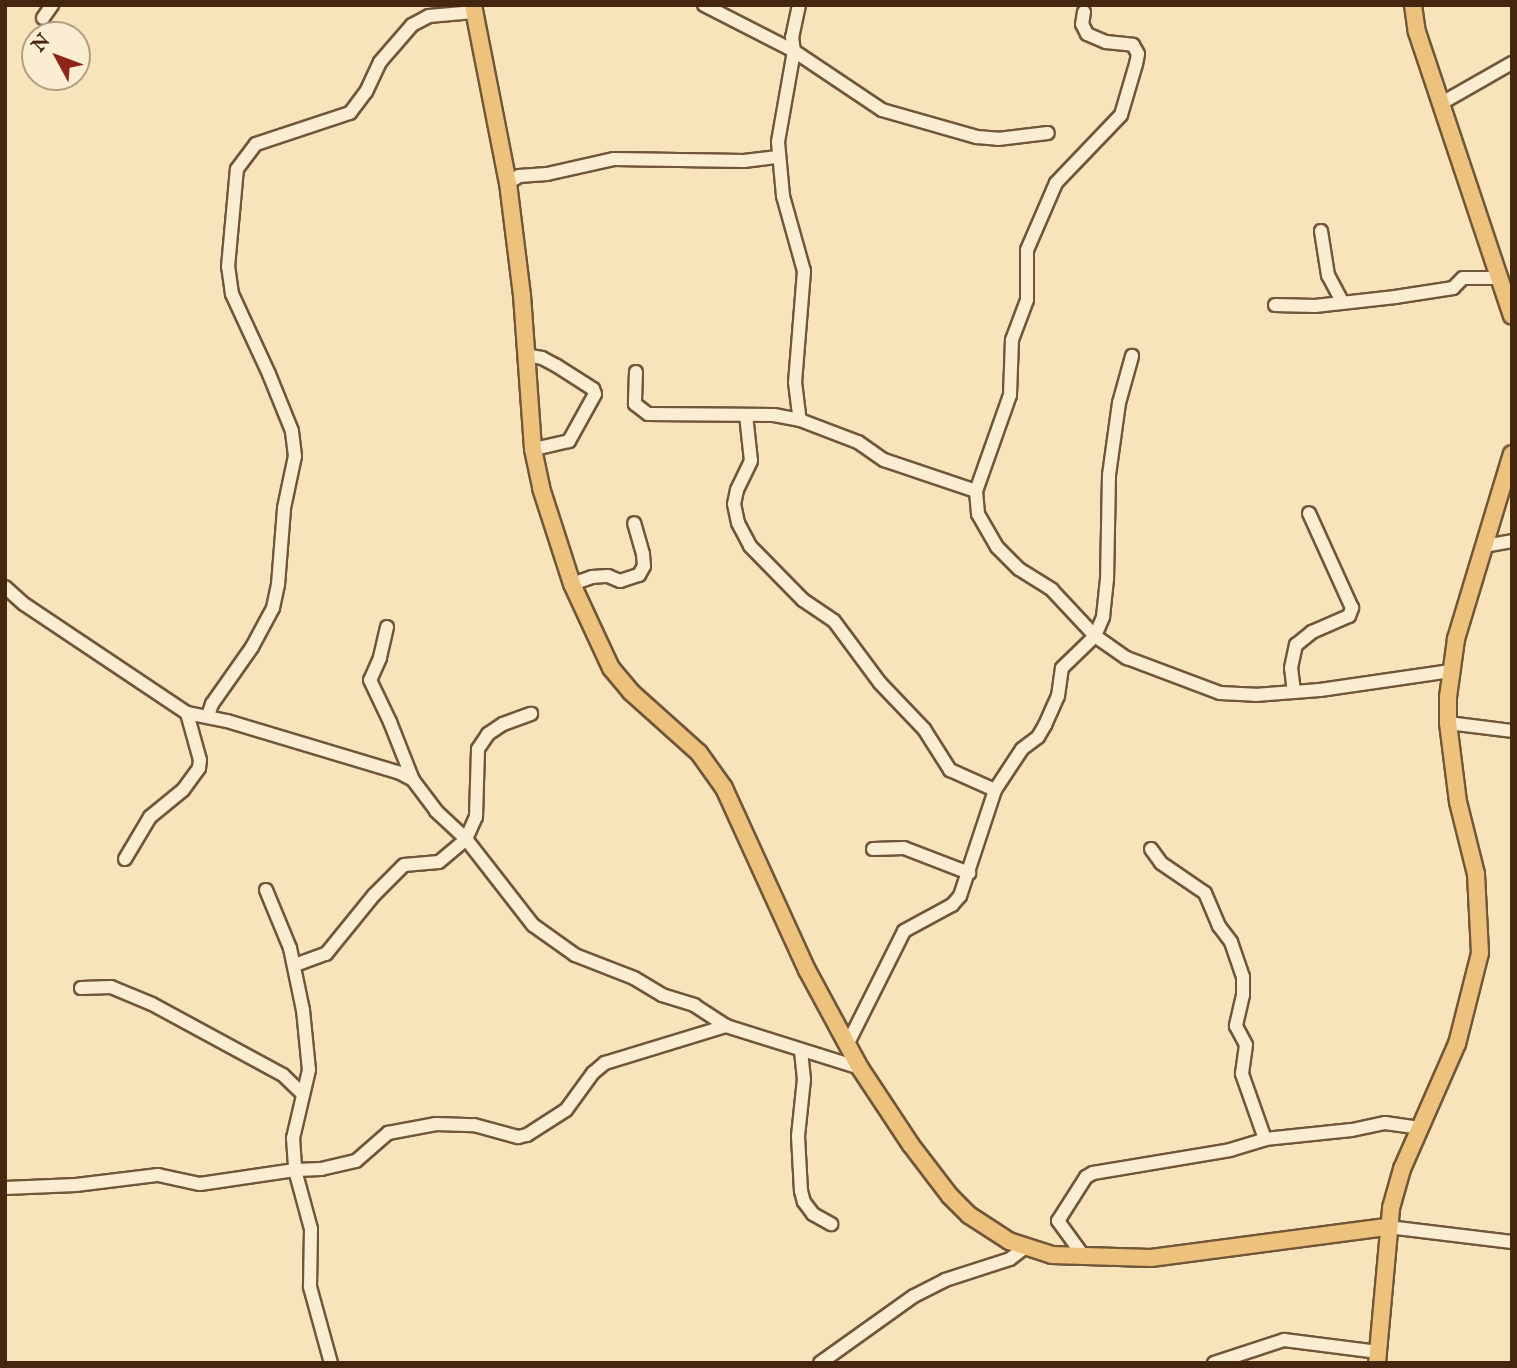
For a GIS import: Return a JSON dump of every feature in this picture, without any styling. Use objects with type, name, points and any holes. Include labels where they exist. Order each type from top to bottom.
[{"type":"main road","points":[[1413,5],[1417,32],[1440,104],[1503,272],[1512,316]]},
{"type":"main road","points":[[473,9],[508,183],[522,295],[533,449],[541,488],[572,584],[611,668],[631,692],[699,754],[724,788],[807,970],[847,1045],[860,1068],[950,1196],[987,1228],[1024,1248],[1052,1255],[1085,1258],[1151,1258],[1388,1227]]},
{"type":"main road","points":[[1378,1357],[1388,1227],[1402,1169],[1457,1044],[1480,953],[1476,874],[1458,802],[1448,723],[1451,671],[1455,639],[1511,460]]},
{"type":"street","points":[[43,18],[51,5]]},
{"type":"street","points":[[704,5],[794,51],[882,110],[977,138],[998,139],[1048,133]]},
{"type":"street","points":[[799,5],[792,37],[794,51],[778,142],[778,157],[783,196],[804,271],[795,382],[800,420]]},
{"type":"street","points":[[208,716],[212,704],[252,647],[273,608],[278,585],[284,508],[295,456],[292,431],[232,294],[229,254],[237,169],[256,144],[351,113],[366,92],[380,62],[412,24],[429,16],[473,9]]},
{"type":"street","points":[[1083,12],[1082,24],[1087,34],[1106,42],[1133,45],[1138,54],[1136,64],[1121,115],[1056,183],[1036,224],[1027,250],[1027,300],[1012,340],[1010,396],[976,491],[978,514],[997,547],[1019,569],[1052,590],[1095,636],[1127,659],[1220,693],[1294,692],[1451,671]]},
{"type":"street","points":[[1440,104],[1512,63]]},
{"type":"street","points":[[508,183],[519,176],[547,174],[614,159],[744,161],[778,157]]},
{"type":"street","points":[[1321,231],[1328,275],[1342,301]]},
{"type":"street","points":[[1275,305],[1315,306],[1453,288],[1463,278],[1503,272]]},
{"type":"street","points":[[525,355],[542,358],[558,366],[593,389],[595,394],[569,441],[533,449]]},
{"type":"street","points":[[847,1045],[904,931],[952,905],[960,896],[995,790],[1022,749],[1038,737],[1045,725],[1058,696],[1062,668],[1095,636],[1102,617],[1107,580],[1109,475],[1119,402],[1132,356]]},
{"type":"street","points":[[636,372],[635,404],[640,411],[648,414],[774,415],[800,420],[858,442],[884,460],[976,491]]},
{"type":"street","points":[[746,415],[751,461],[737,490],[734,505],[738,523],[750,546],[803,600],[834,621],[880,683],[924,729],[950,770],[995,790]]},
{"type":"street","points":[[1294,692],[1291,668],[1296,645],[1312,632],[1349,616],[1352,608],[1309,513]]},
{"type":"street","points":[[572,584],[592,577],[608,576],[620,581],[639,575],[644,566],[643,554],[634,523]]},
{"type":"street","points":[[1485,546],[1512,541]]},
{"type":"street","points":[[5,587],[24,604],[187,713],[208,716],[400,773],[413,780]]},
{"type":"street","points":[[387,627],[380,658],[369,680],[390,722],[413,780],[436,811],[466,839],[533,925],[575,955],[634,978],[662,995],[694,1005],[726,1026],[860,1068]]},
{"type":"street","points":[[125,859],[150,817],[183,790],[199,768],[200,760],[187,713]]},
{"type":"street","points":[[295,965],[326,954],[374,895],[404,865],[439,862],[466,839],[476,817],[478,749],[488,734],[503,724],[531,714]]},
{"type":"street","points":[[1448,723],[1512,731]]},
{"type":"street","points":[[873,849],[904,848],[969,873]]},
{"type":"street","points":[[1151,849],[1161,863],[1205,893],[1219,926],[1234,950],[1243,977],[1243,995],[1236,1026],[1246,1045],[1242,1074],[1265,1139]]},
{"type":"street","points":[[266,890],[281,920],[295,965],[308,1053],[309,1070],[293,1138],[295,1170],[311,1229],[310,1287],[331,1363]]},
{"type":"street","points":[[81,988],[111,987],[152,1004],[283,1075],[303,1094]]},
{"type":"street","points":[[5,1188],[76,1185],[158,1175],[200,1185],[346,1165],[356,1161],[388,1133],[409,1127],[474,1125],[518,1137],[527,1135],[566,1110],[593,1073],[605,1063],[726,1026]]},
{"type":"street","points":[[801,1051],[804,1079],[798,1136],[801,1191],[804,1202],[813,1214],[831,1224]]},
{"type":"street","points":[[1085,1258],[1058,1221],[1086,1177],[1093,1172],[1230,1150],[1265,1139],[1352,1130],[1385,1123],[1420,1128]]},
{"type":"street","points":[[1388,1227],[1512,1242]]},
{"type":"street","points":[[820,1363],[914,1296],[945,1280],[1010,1259],[1024,1248]]},
{"type":"street","points":[[1213,1363],[1284,1340],[1378,1357]]}]
